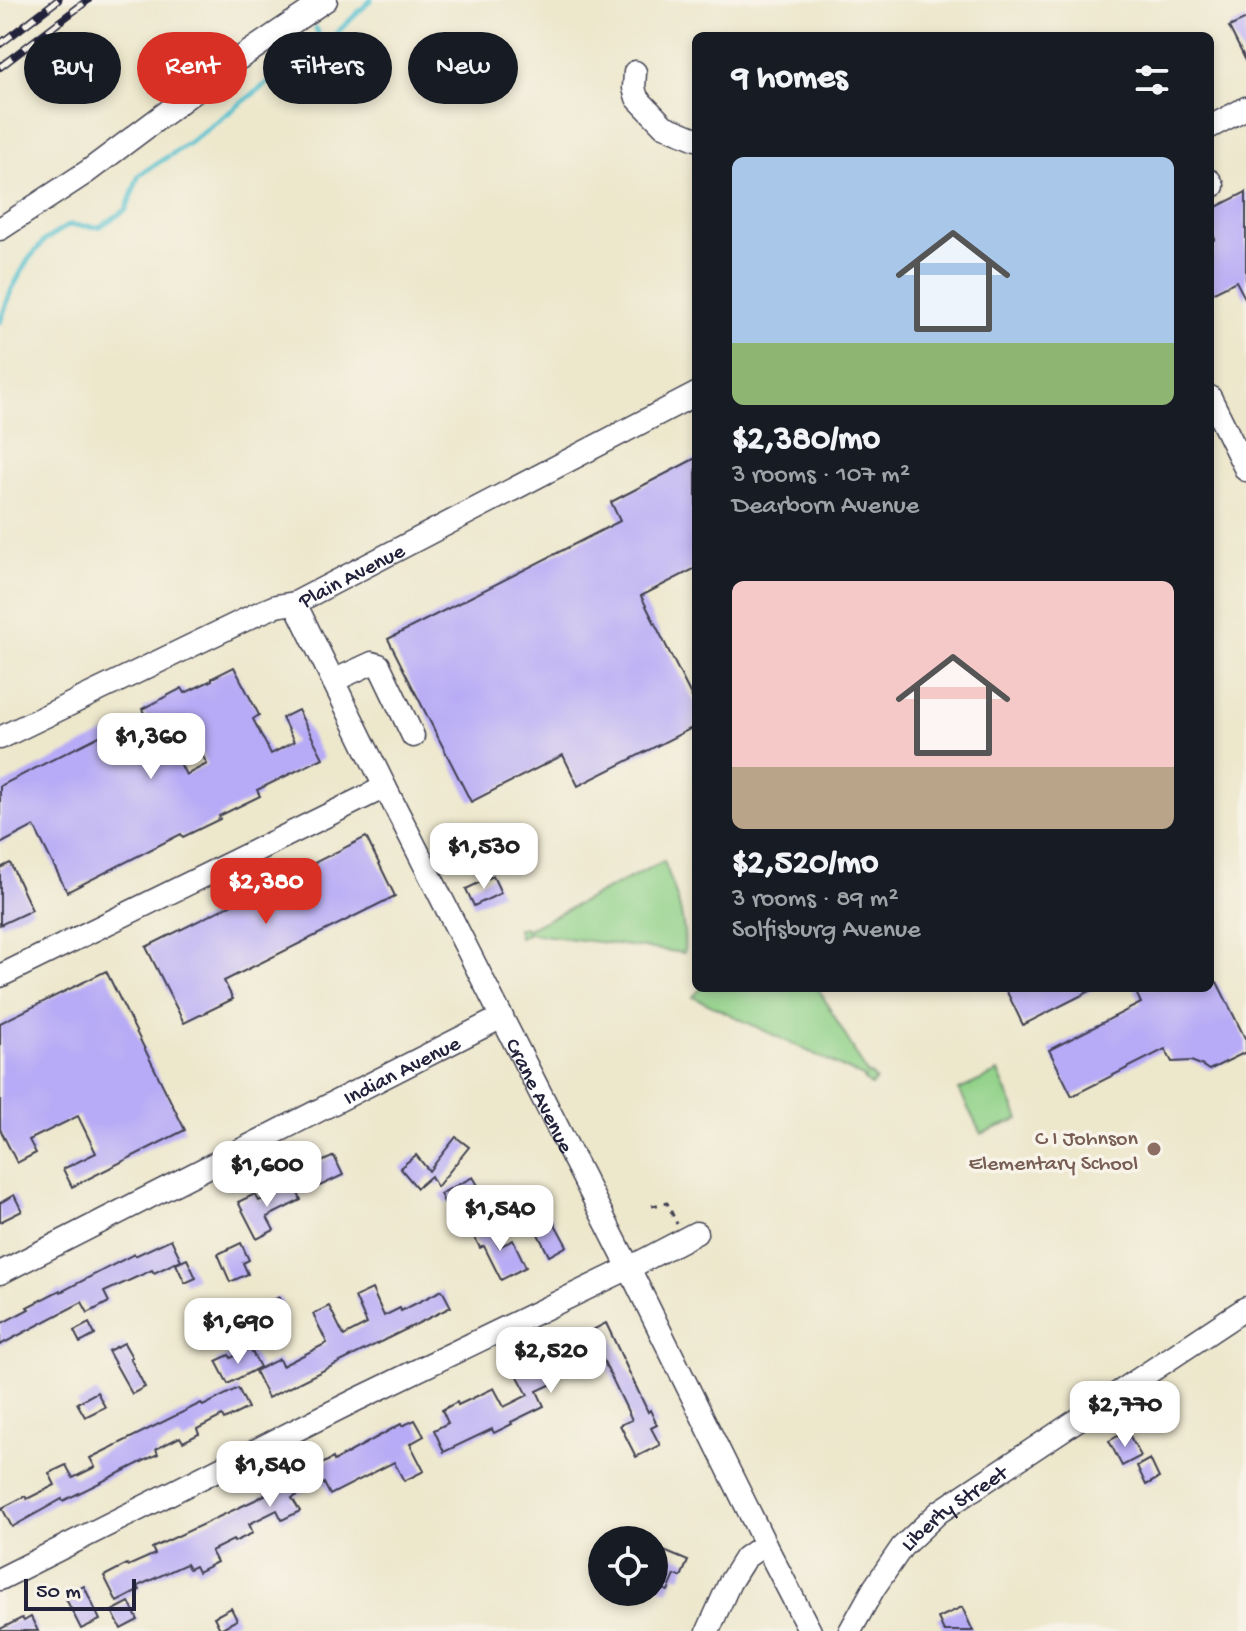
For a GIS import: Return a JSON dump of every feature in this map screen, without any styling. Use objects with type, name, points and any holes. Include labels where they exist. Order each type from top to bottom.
[{"type":"street","points":[[0,229],[87,172],[231,64],[326,0]]},
{"type":"street","points":[[635,72],[637,98],[664,126],[692,137]]},
{"type":"street","points":[[1214,125],[1245,112]]},
{"type":"street","name":"Plain Avenue","points":[[0,738],[259,613],[295,603],[692,396]]},
{"type":"street","points":[[1214,405],[1246,470]]},
{"type":"street","name":"Crane Avenue","points":[[295,603],[810,1631]]},
{"type":"street","points":[[333,681],[372,663],[379,665],[413,736]]},
{"type":"street","points":[[0,976],[385,787]]},
{"type":"street","name":"Indian Avenue","points":[[0,1273],[502,1017]]},
{"type":"street","points":[[0,1579],[696,1233]]},
{"type":"street","name":"Liberty Street","points":[[850,1631],[902,1547],[939,1512],[1246,1308]]},
{"type":"street","points":[[708,1631],[730,1582],[745,1558],[765,1544]]},
{"type":"path","points":[[652,1206],[667,1203],[675,1219]]},
{"type":"green space","points":[[664,861],[682,918],[684,953],[527,933],[519,937],[517,929],[525,927],[526,930]]},
{"type":"green space","points":[[697,992],[820,992],[868,1075],[876,1080],[871,1086],[865,1078],[693,997]]},
{"type":"green space","points":[[998,1072],[1019,1119],[981,1134],[959,1090]]},
{"type":"building","points":[[1246,19],[1246,61],[1229,27]]},
{"type":"building","points":[[1246,192],[1246,300],[1236,281],[1214,292],[1214,208]]},
{"type":"building","points":[[692,460],[692,570],[641,596],[692,697],[692,728],[578,786],[563,755],[471,802],[388,639],[620,521],[611,502]]},
{"type":"building","points":[[234,667],[259,715],[253,719],[271,754],[294,742],[282,718],[298,710],[323,758],[257,790],[260,796],[219,816],[220,819],[183,837],[181,834],[67,892],[34,826],[0,844],[0,786],[121,725],[134,751],[157,740],[142,709],[182,688],[185,693]],"holes":[[[192,735],[207,764],[186,775],[171,746]]]},
{"type":"building","points":[[366,837],[395,896],[224,981],[233,999],[184,1023],[146,947]]},
{"type":"building","points":[[10,863],[32,910],[0,925],[0,868]]},
{"type":"building","points":[[493,876],[501,893],[474,906],[466,889]]},
{"type":"building","points":[[106,971],[185,1130],[72,1187],[63,1169],[96,1153],[78,1116],[29,1140],[36,1153],[17,1163],[0,1129],[0,1023]]},
{"type":"building","points":[[1217,982],[1246,1040],[1246,1052],[1209,1070],[1191,1061],[1172,1062],[1165,1049],[1072,1096],[1049,1050],[1141,1003],[1136,992],[1214,992],[1214,983]]},
{"type":"building","points":[[1007,992],[1088,992],[1023,1025]]},
{"type":"building","points":[[456,1137],[469,1147],[437,1187],[431,1176],[417,1188],[400,1168],[416,1155],[429,1171]]},
{"type":"building","points":[[334,1156],[343,1175],[320,1186],[311,1167]]},
{"type":"building","points":[[473,1177],[479,1187],[445,1204],[440,1194]]},
{"type":"building","points":[[294,1184],[301,1200],[267,1217],[274,1230],[257,1239],[238,1202],[255,1194],[259,1201]]},
{"type":"building","points":[[537,1191],[567,1246],[549,1256],[522,1198]]},
{"type":"building","points":[[14,1195],[22,1211],[0,1222],[0,1203]]},
{"type":"building","points":[[487,1224],[499,1247],[513,1240],[526,1267],[501,1280],[484,1246],[480,1248],[472,1232]]},
{"type":"building","points":[[171,1239],[181,1260],[104,1292],[109,1302],[88,1313],[82,1302],[0,1345],[0,1324],[29,1309],[27,1307]]},
{"type":"building","points":[[241,1243],[249,1260],[243,1263],[248,1274],[230,1282],[218,1254]]},
{"type":"building","points":[[187,1259],[196,1278],[185,1283],[176,1264]]},
{"type":"building","points":[[372,1289],[384,1316],[442,1290],[451,1307],[268,1398],[255,1371],[279,1359],[282,1366],[327,1343],[313,1314],[329,1306],[344,1336],[367,1324],[355,1297]]},
{"type":"building","points":[[279,1297],[287,1312],[270,1321],[262,1306]]},
{"type":"building","points":[[89,1323],[95,1335],[80,1343],[74,1331]]},
{"type":"building","points":[[606,1323],[657,1425],[651,1428],[660,1445],[636,1457],[620,1425],[632,1420],[599,1351],[549,1379],[552,1384],[537,1391],[544,1406],[494,1433],[492,1429],[444,1452],[434,1430],[448,1423],[442,1410],[494,1388],[504,1407],[528,1395],[514,1369]]},
{"type":"building","points":[[124,1343],[145,1387],[132,1394],[108,1351]]},
{"type":"building","points":[[250,1348],[260,1367],[228,1384],[216,1361],[229,1355],[231,1358]]},
{"type":"building","points":[[238,1388],[248,1408],[224,1420],[222,1416],[197,1429],[199,1434],[183,1442],[180,1437],[156,1449],[158,1454],[62,1499],[12,1527],[2,1508],[55,1485],[49,1473],[66,1465],[73,1478],[95,1467],[90,1458]]},
{"type":"building","points":[[97,1392],[105,1407],[85,1417],[77,1403]]},
{"type":"building","points":[[415,1420],[424,1436],[410,1444],[424,1471],[404,1481],[394,1462],[330,1495],[324,1483],[312,1487],[292,1498],[300,1511],[282,1520],[277,1510],[249,1524],[253,1533],[211,1551],[217,1562],[198,1572],[195,1566],[189,1569],[186,1564],[138,1586],[140,1590],[117,1602],[104,1576],[155,1554],[152,1548],[255,1500],[333,1458],[334,1461],[401,1424]]},
{"type":"building","points":[[1127,1431],[1141,1456],[1122,1466],[1109,1441]]},
{"type":"building","points":[[1150,1459],[1159,1478],[1146,1485],[1137,1466]]},
{"type":"building","points":[[668,1553],[688,1561],[681,1577],[675,1575],[668,1591]]},
{"type":"building","points":[[84,1586],[100,1620],[81,1629],[66,1599]]},
{"type":"building","points":[[129,1602],[138,1620],[121,1629],[112,1611]]},
{"type":"building","points":[[962,1607],[973,1631],[944,1631],[938,1618]]},
{"type":"building","points":[[231,1608],[237,1620],[220,1629],[214,1617]]},
{"type":"building","points":[[31,1617],[38,1631],[0,1631],[22,1618],[24,1621]]},
{"type":"waterway","points":[[0,322],[12,289],[28,260],[45,240],[69,225],[99,227],[126,210],[139,175],[189,143],[283,71],[323,46],[371,0]]},
{"type":"waterway","points":[[316,28],[318,32]]},
{"type":"railway","points":[[0,44],[58,0]]},
{"type":"railway","points":[[0,67],[88,0]]},
{"type":"place","name":"C I Johnson Elementary School","points":[[1154,1149]]}]
